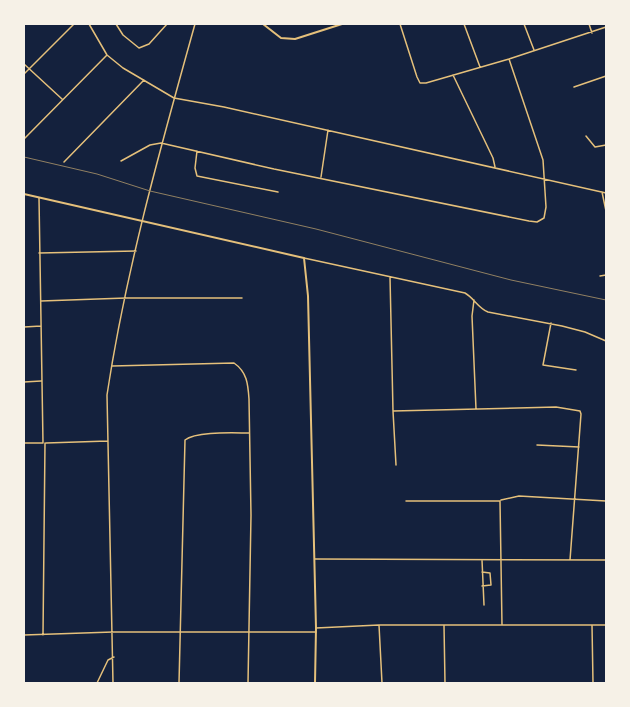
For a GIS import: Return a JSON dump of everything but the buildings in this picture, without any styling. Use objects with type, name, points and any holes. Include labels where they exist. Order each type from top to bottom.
[{"type":"street","points":[[24,74],[74,24]]},
{"type":"street","points":[[89,24],[107,55],[124,68],[174,98],[328,130],[606,193]]},
{"type":"street","points":[[116,24],[123,35],[139,48],[149,44],[167,24]]},
{"type":"street","points":[[113,683],[114,656],[107,395],[136,251],[161,143],[195,24]]},
{"type":"street","points":[[263,24],[280,38],[295,39],[342,24]]},
{"type":"street","points":[[400,24],[420,83],[426,83],[453,76],[508,60],[534,50],[592,33],[606,27]]},
{"type":"street","points":[[464,24],[480,68]]},
{"type":"street","points":[[524,24],[534,50]]},
{"type":"street","points":[[589,24],[592,33]]},
{"type":"street","points":[[24,139],[107,55]]},
{"type":"street","points":[[120,161],[150,145],[161,143],[274,169],[321,177],[537,222],[543,220],[546,215],[545,178],[542,154],[508,60]]},
{"type":"street","points":[[24,64],[63,99]]},
{"type":"street","points":[[453,76],[493,158],[495,167]]},
{"type":"street","points":[[574,87],[606,76]]},
{"type":"street","points":[[64,162],[144,80]]},
{"type":"street","points":[[321,177],[328,130]]},
{"type":"street","points":[[586,136],[595,147],[606,145]]},
{"type":"street","points":[[197,151],[195,168],[197,176],[278,192]]},
{"type":"street","points":[[602,192],[606,211]]},
{"type":"street","points":[[24,194],[464,293],[474,300],[482,310],[488,312],[551,323],[606,340]]},
{"type":"street","points":[[39,198],[41,381],[44,443],[43,635]]},
{"type":"street","points":[[39,253],[136,251]]},
{"type":"street","points":[[304,258],[308,296],[315,559],[316,683]]},
{"type":"street","points":[[600,276],[606,275]]},
{"type":"street","points":[[390,277],[393,411],[396,466]]},
{"type":"street","points":[[41,301],[126,298],[242,298]]},
{"type":"street","points":[[474,300],[472,316],[476,410]]},
{"type":"street","points":[[551,323],[543,365],[576,370]]},
{"type":"street","points":[[24,327],[41,326]]},
{"type":"street","points":[[112,366],[234,363],[243,370],[248,386],[251,515],[248,683]]},
{"type":"street","points":[[24,382],[41,381]]},
{"type":"street","points":[[393,411],[556,407],[578,410],[581,414],[570,560]]},
{"type":"street","points":[[179,683],[179,632],[185,440],[191,437],[249,432]]},
{"type":"street","points":[[24,443],[108,441]]},
{"type":"street","points":[[538,445],[579,447]]},
{"type":"street","points":[[406,501],[500,501],[519,496],[606,501]]},
{"type":"street","points":[[500,501],[502,625]]},
{"type":"street","points":[[315,559],[606,560]]},
{"type":"street","points":[[482,560],[484,605]]},
{"type":"street","points":[[482,572],[490,573],[491,577],[491,586],[482,586]]},
{"type":"street","points":[[316,628],[379,625],[606,625]]},
{"type":"street","points":[[379,625],[382,683]]},
{"type":"street","points":[[444,625],[445,683]]},
{"type":"street","points":[[592,625],[593,683]]},
{"type":"street","points":[[24,635],[113,632],[316,632]]},
{"type":"street","points":[[97,683],[108,660],[114,656]]},
{"type":"railway","points":[[24,157],[97,174],[150,191],[316,229],[511,280],[606,300]]}]
